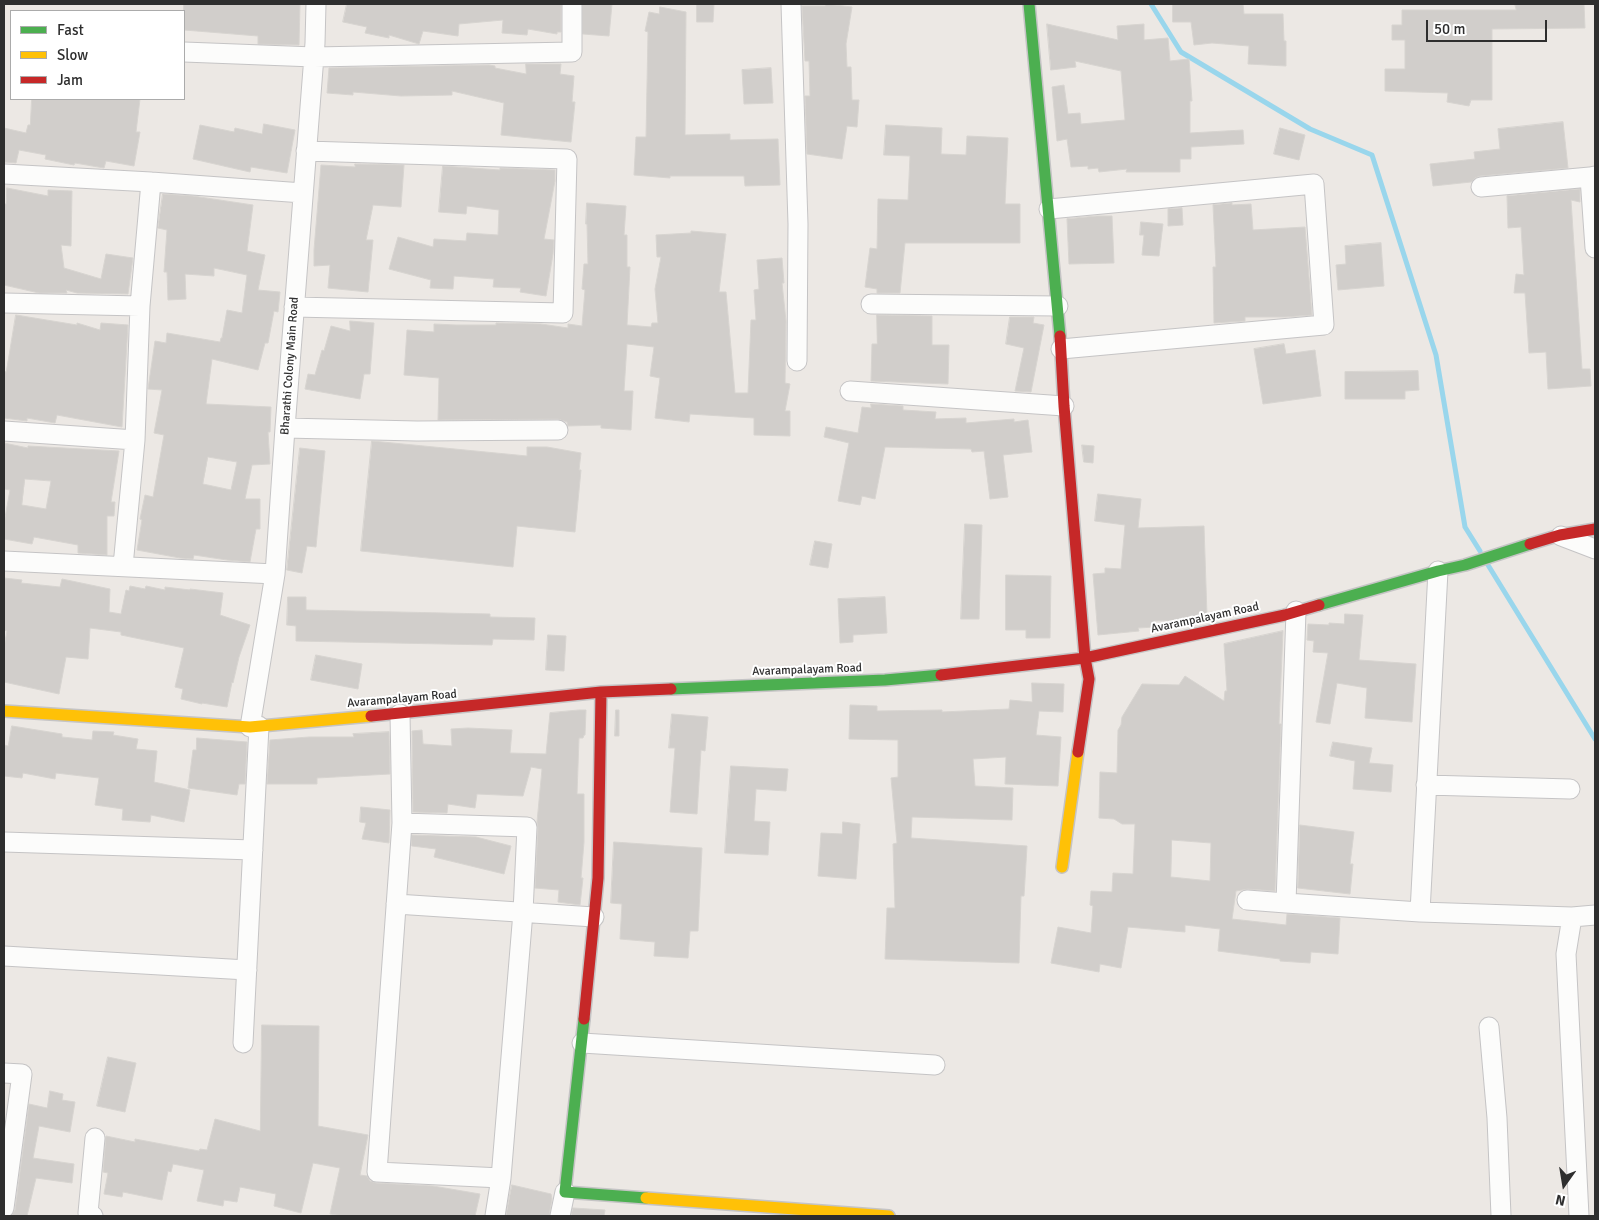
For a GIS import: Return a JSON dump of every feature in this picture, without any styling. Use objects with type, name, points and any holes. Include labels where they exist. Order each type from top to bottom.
[{"type":"street","name":"Bharathi Colony Main Road","points":[[243,1043],[253,850],[255,727],[275,574],[314,57],[316,4]]},
{"type":"street","points":[[185,52],[314,57],[572,52],[572,4]]},
{"type":"street","points":[[790,4],[798,224],[797,361]]},
{"type":"street","points":[[1029,4],[1058,306],[1064,406],[1085,658],[1089,679],[1062,867]]},
{"type":"street","points":[[294,307],[563,314],[567,159],[306,151]]},
{"type":"street","points":[[4,174],[303,193]]},
{"type":"street","points":[[1481,187],[1593,176],[1595,248]]},
{"type":"street","points":[[123,566],[135,440],[140,306],[151,182]]},
{"type":"street","points":[[1049,209],[1314,184],[1324,326],[1061,349]]},
{"type":"street","points":[[4,303],[140,306]]},
{"type":"street","points":[[871,304],[1058,306]]},
{"type":"street","points":[[850,391],[1064,406]]},
{"type":"street","points":[[285,428],[417,431],[558,430]]},
{"type":"street","points":[[4,431],[135,440]]},
{"type":"street","name":"Avarampalayam Road","points":[[4,711],[255,727],[400,714],[601,692],[894,680],[957,674],[1085,658],[1296,611],[1438,571],[1466,565],[1503,552],[1560,536],[1595,529]]},
{"type":"street","points":[[1560,536],[1595,549]]},
{"type":"street","points":[[4,561],[275,574]]},
{"type":"street","points":[[1420,912],[1438,571]]},
{"type":"street","points":[[1286,903],[1296,611]]},
{"type":"street","points":[[560,1216],[565,1192],[582,1043],[598,878],[601,692]]},
{"type":"street","points":[[400,714],[402,824],[377,1172],[501,1178]]},
{"type":"street","points":[[1426,785],[1570,789]]},
{"type":"street","points":[[402,824],[528,827],[501,1178],[494,1216]]},
{"type":"street","points":[[4,842],[253,850]]},
{"type":"street","points":[[1247,900],[1420,912],[1572,917],[1595,915]]},
{"type":"street","points":[[396,904],[594,917]]},
{"type":"street","points":[[1572,917],[1566,954],[1579,1216]]},
{"type":"street","points":[[4,956],[247,970]]},
{"type":"street","points":[[1489,1027],[1497,1118],[1501,1216]]},
{"type":"street","points":[[582,1043],[935,1065]]},
{"type":"street","points":[[4,1073],[22,1074],[4,1208]]},
{"type":"street","points":[[93,1216],[88,1213],[95,1138]]},
{"type":"street","points":[[565,1192],[889,1216]]},
{"type":"building","points":[[184,4],[300,4],[299,45],[258,44],[258,36],[185,30]]},
{"type":"building","points":[[347,4],[561,4],[561,32],[557,32],[557,34],[528,29],[527,35],[502,33],[503,20],[459,24],[458,36],[423,31],[419,44],[389,35],[389,38],[365,33],[367,27],[343,22]]},
{"type":"building","points":[[583,4],[612,4],[609,36],[583,34]]},
{"type":"building","points":[[697,4],[714,4],[713,22],[697,22]]},
{"type":"building","points":[[826,4],[852,7],[846,44],[847,67],[851,67],[852,100],[859,100],[857,127],[847,126],[842,159],[807,154],[805,96],[810,96],[809,61],[805,61],[802,6],[825,6]]},
{"type":"building","points":[[1173,4],[1243,4],[1244,14],[1283,14],[1286,66],[1248,64],[1249,46],[1212,43],[1194,45],[1191,22],[1173,22]]},
{"type":"building","points":[[1515,4],[1584,4],[1585,28],[1492,29],[1492,100],[1471,100],[1469,106],[1447,102],[1448,93],[1385,91],[1385,69],[1405,69],[1405,40],[1392,40],[1392,25],[1402,25],[1402,10],[1516,10]]},
{"type":"building","points":[[660,7],[686,12],[685,135],[730,134],[730,140],[778,139],[780,185],[745,186],[744,176],[670,176],[670,178],[634,175],[636,137],[646,137],[648,32],[645,31],[649,12],[659,14]]},
{"type":"building","points":[[1047,24],[1118,40],[1117,26],[1144,24],[1144,40],[1168,38],[1170,61],[1189,59],[1192,101],[1190,101],[1190,133],[1243,130],[1244,144],[1191,147],[1191,159],[1180,159],[1180,172],[1126,172],[1127,169],[1099,172],[1098,168],[1088,169],[1088,166],[1071,167],[1067,139],[1057,141],[1052,87],[1064,85],[1068,114],[1080,113],[1081,124],[1125,120],[1121,71],[1075,61],[1076,67],[1051,70]]},
{"type":"building","points":[[526,64],[561,64],[560,74],[574,76],[572,102],[575,102],[571,142],[501,135],[504,103],[452,91],[452,95],[401,96],[353,92],[353,95],[327,93],[329,68],[489,65],[526,74]]},
{"type":"building","points":[[771,68],[773,103],[744,104],[742,70]]},
{"type":"building","points":[[32,100],[140,100],[136,132],[140,132],[134,166],[106,161],[104,168],[75,163],[74,165],[45,159],[46,155],[19,150],[16,163],[4,162],[4,128],[26,133],[28,125],[30,125]]},
{"type":"building","points":[[1563,122],[1568,168],[1480,176],[1471,182],[1433,186],[1430,164],[1475,159],[1474,152],[1500,149],[1498,129]]},
{"type":"building","points":[[264,124],[295,130],[287,173],[251,167],[250,172],[193,159],[200,125],[234,132],[235,128],[262,134]]},
{"type":"building","points":[[886,125],[942,128],[941,154],[966,155],[967,136],[1008,138],[1005,204],[1020,204],[1020,243],[905,243],[900,293],[877,293],[877,289],[865,287],[870,248],[877,249],[878,199],[908,200],[910,156],[884,155]]},
{"type":"building","points":[[1280,128],[1305,135],[1299,160],[1274,154]]},
{"type":"building","points":[[355,164],[404,165],[401,207],[373,205],[366,240],[373,240],[368,292],[328,288],[330,265],[314,266],[321,165],[355,167]]},
{"type":"building","points":[[443,166],[500,170],[500,168],[555,170],[555,181],[544,239],[554,240],[546,296],[520,292],[521,288],[493,287],[494,279],[454,276],[453,289],[430,288],[431,280],[389,269],[398,237],[433,247],[434,239],[466,241],[467,233],[498,235],[499,210],[467,206],[466,214],[439,212]]},
{"type":"building","points":[[7,188],[48,196],[48,190],[72,191],[71,246],[61,245],[64,268],[101,279],[106,254],[133,258],[128,294],[77,293],[66,290],[67,293],[39,293],[4,285],[4,204],[6,204]]},
{"type":"building","points":[[1580,189],[1580,202],[1571,200],[1582,369],[1590,369],[1591,386],[1548,389],[1546,352],[1529,353],[1525,293],[1514,293],[1516,274],[1524,275],[1521,227],[1508,228],[1507,196]]},
{"type":"building","points":[[163,194],[193,196],[253,205],[247,251],[265,255],[258,290],[280,292],[278,312],[274,311],[268,343],[265,343],[258,370],[212,359],[206,404],[271,407],[270,432],[268,432],[270,464],[252,465],[245,499],[260,499],[260,529],[256,529],[250,562],[194,555],[193,559],[180,558],[137,550],[145,495],[153,497],[164,435],[154,433],[162,390],[148,389],[155,341],[166,343],[167,333],[220,342],[227,310],[242,313],[247,275],[214,268],[214,276],[185,274],[186,299],[168,300],[167,272],[164,272],[167,230],[158,228]],"holes":[[[208,457],[237,462],[231,490],[203,484]]]},
{"type":"building","points":[[587,203],[626,206],[624,235],[627,235],[627,267],[630,267],[627,325],[651,327],[652,323],[658,323],[655,289],[661,257],[657,257],[656,235],[691,233],[691,231],[726,234],[719,292],[726,292],[735,393],[748,393],[751,320],[756,320],[754,290],[759,289],[757,260],[782,258],[784,283],[782,283],[786,321],[785,383],[790,384],[785,411],[790,411],[790,436],[754,435],[754,418],[690,414],[689,422],[655,418],[660,378],[650,376],[654,347],[627,344],[624,391],[633,391],[631,430],[601,428],[601,425],[568,426],[567,422],[558,419],[438,420],[439,378],[404,375],[407,330],[434,332],[434,324],[541,324],[568,328],[568,324],[582,326],[585,290],[582,289],[584,264],[588,264]]},
{"type":"building","points":[[1232,203],[1232,205],[1251,204],[1253,230],[1305,227],[1312,315],[1245,317],[1245,321],[1214,323],[1213,267],[1216,267],[1213,205]]},
{"type":"building","points":[[1182,208],[1183,225],[1168,226],[1168,209]]},
{"type":"building","points":[[1112,216],[1114,263],[1069,264],[1067,219]]},
{"type":"building","points":[[1141,222],[1163,224],[1159,256],[1142,255],[1144,235],[1140,235]]},
{"type":"building","points":[[1381,243],[1384,286],[1338,290],[1336,265],[1346,264],[1345,246]]},
{"type":"building","points":[[16,315],[77,325],[77,323],[100,330],[101,323],[128,325],[122,427],[57,415],[55,423],[27,418],[27,421],[4,418],[4,371],[6,372]]},
{"type":"building","points":[[877,315],[932,316],[932,345],[949,345],[948,384],[871,381],[872,344],[877,344]]},
{"type":"building","points":[[1010,317],[1034,317],[1033,323],[1044,325],[1031,392],[1015,391],[1024,348],[1006,344]]},
{"type":"building","points":[[350,321],[374,323],[370,374],[364,374],[360,399],[305,389],[308,374],[315,375],[331,326],[350,331]]},
{"type":"building","points":[[1284,344],[1286,354],[1315,350],[1321,396],[1263,404],[1254,349]]},
{"type":"building","points":[[1418,371],[1419,390],[1405,391],[1405,399],[1345,399],[1345,372]]},
{"type":"building","points":[[871,404],[903,406],[903,410],[936,412],[935,419],[966,418],[966,423],[1014,419],[1014,422],[1028,420],[1032,452],[1003,455],[1008,497],[990,499],[984,451],[885,447],[875,499],[862,496],[860,505],[838,501],[849,443],[824,437],[826,427],[858,433],[862,407],[871,408]]},
{"type":"building","points":[[372,441],[527,456],[527,447],[547,447],[581,453],[575,532],[517,526],[513,567],[361,551]]},
{"type":"building","points":[[4,443],[28,448],[28,446],[119,451],[111,502],[115,502],[114,516],[107,516],[107,555],[78,553],[78,545],[34,537],[32,544],[4,539],[4,523],[10,490],[4,489]],"holes":[[[25,479],[51,481],[46,509],[22,505]]]},
{"type":"building","points":[[1082,445],[1094,446],[1093,463],[1084,462]]},
{"type":"building","points":[[300,448],[325,451],[316,547],[307,546],[302,573],[287,570]]},
{"type":"building","points":[[1098,494],[1141,499],[1138,528],[1204,526],[1207,616],[1190,620],[1154,621],[1155,627],[1138,628],[1139,631],[1098,635],[1093,574],[1105,573],[1105,568],[1121,569],[1125,525],[1095,521]]},
{"type":"building","points":[[965,524],[982,525],[979,619],[961,619]]},
{"type":"building","points":[[815,541],[832,544],[828,568],[810,565]]},
{"type":"building","points":[[1006,575],[1051,576],[1050,638],[1026,638],[1026,630],[1006,630]]},
{"type":"building","points":[[4,578],[22,580],[21,583],[60,587],[62,579],[110,589],[109,612],[121,614],[126,590],[129,591],[130,586],[145,589],[146,586],[165,590],[165,587],[223,593],[220,615],[250,625],[239,657],[227,707],[181,699],[183,689],[175,687],[184,648],[121,635],[121,632],[90,628],[88,659],[66,657],[59,694],[4,682],[4,647],[7,631],[4,630]]},
{"type":"building","points":[[288,597],[306,597],[306,610],[490,614],[490,617],[535,618],[534,640],[493,639],[492,645],[296,641],[296,626],[287,625]]},
{"type":"building","points":[[885,597],[887,633],[853,635],[853,642],[840,643],[838,599]]},
{"type":"building","points":[[1345,614],[1363,615],[1359,660],[1416,664],[1412,722],[1365,718],[1367,688],[1337,683],[1330,724],[1316,722],[1328,653],[1313,652],[1314,641],[1307,640],[1308,624],[1344,624]]},
{"type":"building","points":[[1283,631],[1275,891],[1248,889],[1236,891],[1232,919],[1286,925],[1287,914],[1340,918],[1338,954],[1311,952],[1310,963],[1280,961],[1280,959],[1218,951],[1220,929],[1185,925],[1185,932],[1128,927],[1121,968],[1100,964],[1099,972],[1051,963],[1058,927],[1091,933],[1093,906],[1090,905],[1091,891],[1112,892],[1113,873],[1133,874],[1135,824],[1122,824],[1114,819],[1099,818],[1100,772],[1117,773],[1118,730],[1122,717],[1142,684],[1179,685],[1185,676],[1224,701],[1225,691],[1227,691],[1224,644]],"holes":[[[1172,840],[1211,843],[1210,881],[1171,877]]]},
{"type":"building","points":[[548,635],[566,636],[564,671],[546,670]]},
{"type":"building","points":[[316,655],[362,664],[358,689],[311,680]]},
{"type":"building","points":[[1032,683],[1064,684],[1063,712],[1039,711],[1036,735],[1061,737],[1058,786],[1005,784],[1006,757],[973,759],[975,786],[1013,788],[1012,820],[912,817],[911,838],[1027,846],[1024,896],[1021,896],[1019,963],[885,959],[887,908],[895,908],[893,844],[897,843],[891,778],[898,777],[898,740],[849,739],[850,705],[877,706],[877,711],[942,710],[942,712],[1009,709],[1010,700],[1032,702]]},
{"type":"building","points":[[586,710],[585,735],[583,738],[579,738],[577,794],[584,794],[584,842],[581,878],[583,878],[580,905],[558,902],[559,890],[535,888],[537,822],[542,769],[531,767],[523,796],[477,794],[475,808],[448,804],[447,813],[413,812],[412,731],[422,730],[423,744],[452,746],[451,729],[512,730],[510,753],[546,754],[550,713]]},
{"type":"building","points":[[616,710],[619,710],[619,736],[615,736]]},
{"type":"building","points":[[672,714],[708,717],[705,751],[701,750],[697,814],[670,812],[675,748],[669,748]]},
{"type":"building","points":[[12,726],[62,734],[62,737],[92,740],[93,731],[114,732],[113,735],[138,739],[136,749],[157,751],[154,782],[190,790],[184,822],[151,815],[150,822],[122,820],[123,809],[95,805],[99,778],[56,773],[55,779],[23,773],[22,778],[4,776],[4,745],[8,746]]},
{"type":"building","points":[[389,732],[390,774],[317,778],[317,784],[267,784],[270,740],[309,737],[354,737],[353,734]]},
{"type":"building","points":[[197,738],[247,742],[245,784],[239,784],[237,795],[188,788],[193,750],[196,750]]},
{"type":"building","points":[[1333,742],[1372,748],[1369,763],[1393,765],[1391,792],[1353,789],[1355,761],[1330,756]]},
{"type":"building","points":[[731,766],[788,769],[786,791],[756,789],[754,821],[770,822],[768,855],[725,853]]},
{"type":"building","points":[[361,807],[390,810],[389,843],[362,839],[366,823],[360,822]]},
{"type":"building","points":[[843,822],[860,824],[856,879],[818,876],[821,833],[842,834]]},
{"type":"building","points":[[1300,825],[1354,832],[1350,864],[1353,864],[1350,894],[1298,888]]},
{"type":"building","points":[[412,835],[476,837],[511,846],[504,874],[434,857],[436,849],[412,846]]},
{"type":"building","points":[[614,842],[702,848],[698,931],[690,931],[688,958],[654,956],[655,942],[620,939],[622,904],[611,903]]},
{"type":"building","points":[[262,1025],[319,1026],[318,1126],[368,1135],[360,1175],[367,1176],[370,1181],[376,1183],[433,1186],[480,1194],[475,1216],[343,1216],[330,1214],[340,1168],[313,1163],[301,1213],[274,1206],[276,1194],[240,1187],[237,1202],[224,1200],[223,1206],[197,1201],[204,1170],[173,1164],[171,1172],[168,1171],[162,1200],[123,1192],[122,1197],[104,1194],[108,1173],[103,1172],[106,1136],[135,1142],[135,1139],[199,1151],[200,1149],[207,1150],[215,1119],[260,1131]]},
{"type":"building","points":[[108,1057],[136,1063],[125,1112],[97,1106]]},
{"type":"building","points":[[50,1091],[63,1094],[62,1100],[75,1102],[70,1132],[39,1126],[33,1158],[74,1164],[72,1183],[36,1178],[27,1216],[11,1216],[15,1210],[29,1104],[47,1108]]},
{"type":"building","points":[[512,1185],[551,1194],[549,1216],[506,1216]]},
{"type":"building","points":[[573,1208],[605,1210],[604,1216],[571,1216]]},
{"type":"waterway","points":[[1151,4],[1181,52],[1310,129],[1372,155],[1436,355],[1465,527],[1480,551]]},
{"type":"waterway","points":[[1488,565],[1595,739]]},
{"type":"traffic: fast","points":[[1029,4],[1060,336]]},
{"type":"traffic: fast","points":[[1319,605],[1465,565],[1530,544]]},
{"type":"traffic: fast","points":[[671,689],[885,680],[941,675]]},
{"type":"traffic: fast","points":[[584,1019],[565,1192],[646,1198]]},
{"type":"traffic: slow","points":[[4,711],[250,727],[371,716]]},
{"type":"traffic: slow","points":[[1062,867],[1078,752]]},
{"type":"traffic: slow","points":[[646,1198],[889,1216]]},
{"type":"traffic: jam","points":[[1060,336],[1085,658],[1089,679],[1078,752]]},
{"type":"traffic: jam","points":[[1530,544],[1560,535],[1595,529]]},
{"type":"traffic: jam","points":[[941,675],[1085,658],[1285,615],[1319,605]]},
{"type":"traffic: jam","points":[[371,716],[601,692],[671,689]]},
{"type":"traffic: jam","points":[[584,1019],[598,878],[601,692]]}]
